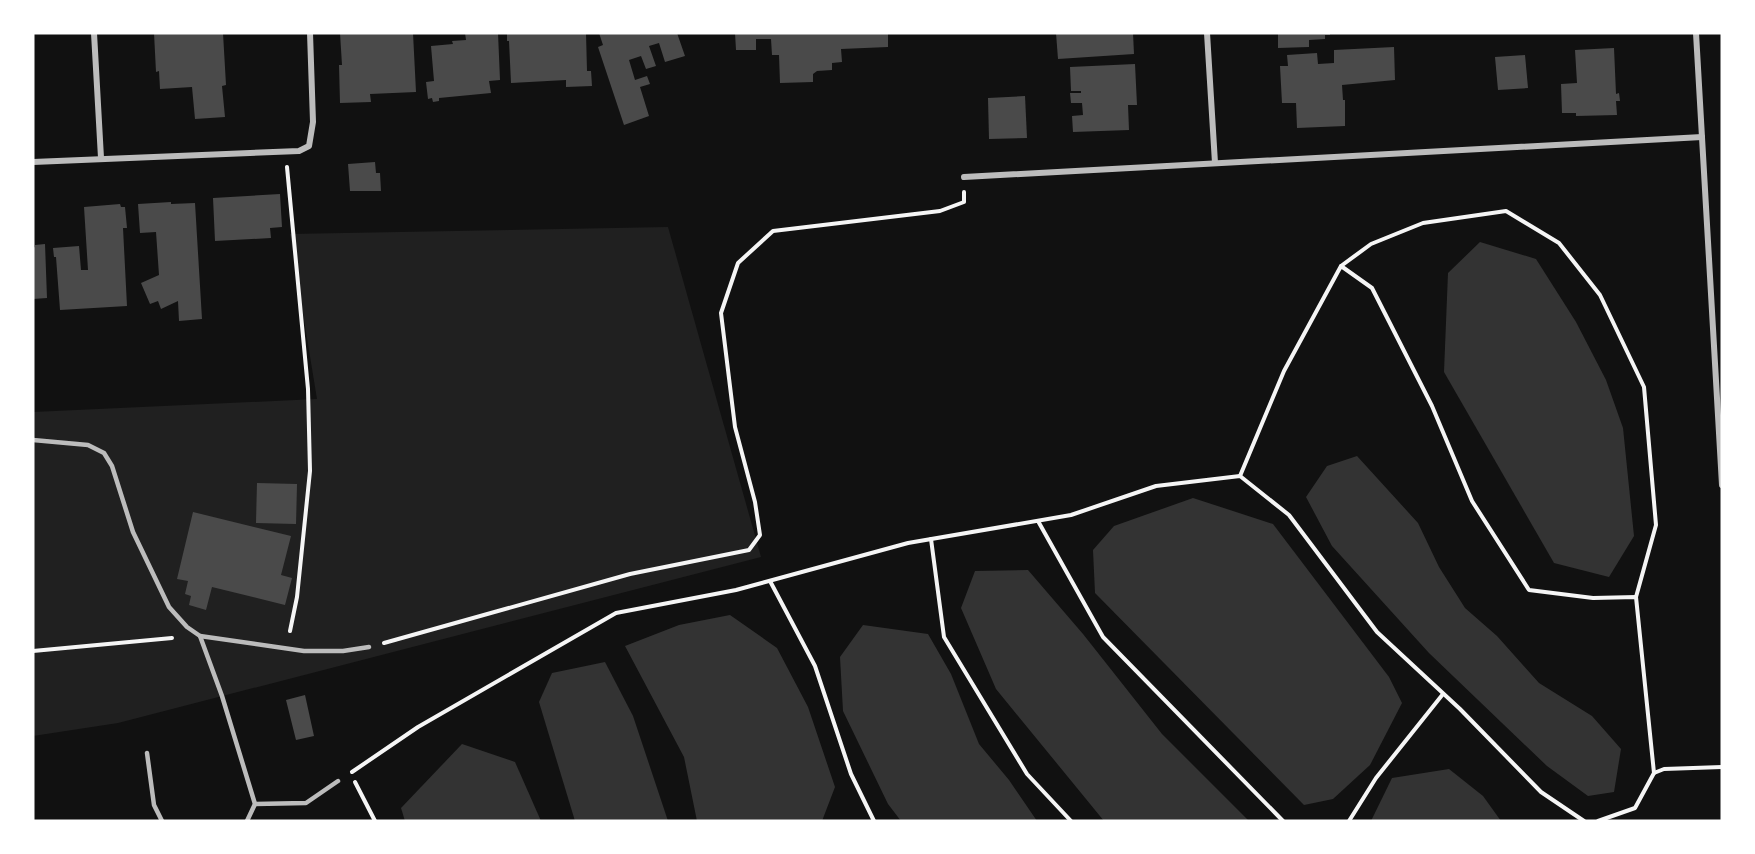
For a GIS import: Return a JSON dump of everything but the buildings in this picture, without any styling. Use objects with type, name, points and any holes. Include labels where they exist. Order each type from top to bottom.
[{"type":"street","points":[[94,33],[101,158]]},
{"type":"street","points":[[33,162],[299,151],[309,146],[313,122],[310,33]]},
{"type":"street","points":[[1207,33],[1215,164]]},
{"type":"street","points":[[1696,33],[1722,485]]},
{"type":"street","points":[[964,177],[1702,138]]},
{"type":"lane","points":[[33,440],[88,446],[104,453],[112,466],[133,532],[169,607],[187,627],[200,636],[304,651],[343,651],[369,647]]},
{"type":"lane","points":[[200,636],[222,696],[255,804],[247,821]]},
{"type":"lane","points":[[147,753],[154,804],[162,821]]},
{"type":"lane","points":[[255,804],[306,803],[338,781]]},
{"type":"path","points":[[285,152],[297,251],[308,389],[310,471],[297,597],[287,648]]},
{"type":"path","points":[[369,647],[548,595],[630,574],[749,550],[760,535],[735,427],[721,314],[738,263],[773,231],[940,211],[964,202],[964,177]]},
{"type":"path","points":[[1240,476],[1284,371],[1341,267],[1371,244],[1423,223],[1506,211],[1559,243],[1600,295],[1644,387],[1656,525],[1636,597],[1653,773],[1635,808],[1598,821]]},
{"type":"path","points":[[1341,267],[1372,288],[1432,406],[1472,501],[1529,590],[1593,598],[1636,597]]},
{"type":"path","points":[[338,781],[418,726],[616,613],[736,590],[908,543],[1071,515],[1156,486],[1240,476],[1289,515],[1377,632],[1541,792],[1584,821]]},
{"type":"path","points":[[1038,521],[1103,637],[1283,821]]},
{"type":"path","points":[[931,539],[944,637],[1027,774],[1071,821]]},
{"type":"path","points":[[770,581],[815,666],[851,774],[874,821]]},
{"type":"path","points":[[33,651],[172,638]]},
{"type":"path","points":[[1349,821],[1376,778],[1443,694]]},
{"type":"path","points":[[1653,773],[1665,769],[1722,767]]},
{"type":"path","points":[[350,773],[375,821]]},
{"type":"shaded area","points":[[668,227],[761,557],[118,723],[33,736],[33,412],[317,399],[290,234]]},
{"type":"shaded area","points":[[1480,242],[1536,259],[1576,322],[1606,380],[1623,428],[1634,536],[1609,577],[1554,563],[1444,372],[1448,273]]},
{"type":"shaded area","points":[[1357,456],[1418,523],[1439,567],[1465,608],[1497,636],[1539,683],[1592,716],[1621,749],[1614,792],[1588,796],[1547,766],[1429,653],[1332,546],[1306,497],[1327,466]]},
{"type":"shaded area","points":[[1193,498],[1273,524],[1389,677],[1402,703],[1370,765],[1333,799],[1304,805],[1095,593],[1093,550],[1114,526]]},
{"type":"shaded area","points":[[1028,570],[1083,634],[1162,734],[1249,821],[1104,821],[996,689],[961,608],[975,571]]},
{"type":"shaded area","points":[[730,615],[777,648],[808,707],[835,787],[822,821],[697,821],[684,757],[625,646],[679,625]]},
{"type":"shaded area","points":[[863,625],[928,634],[951,674],[979,744],[1009,780],[1037,821],[901,821],[888,804],[843,711],[840,657]]},
{"type":"shaded area","points":[[605,662],[633,716],[668,821],[575,821],[539,702],[552,673]]},
{"type":"shaded area","points":[[462,744],[515,762],[541,821],[405,821],[401,808]]},
{"type":"shaded area","points":[[1449,769],[1483,796],[1501,821],[1371,821],[1392,778]]}]
